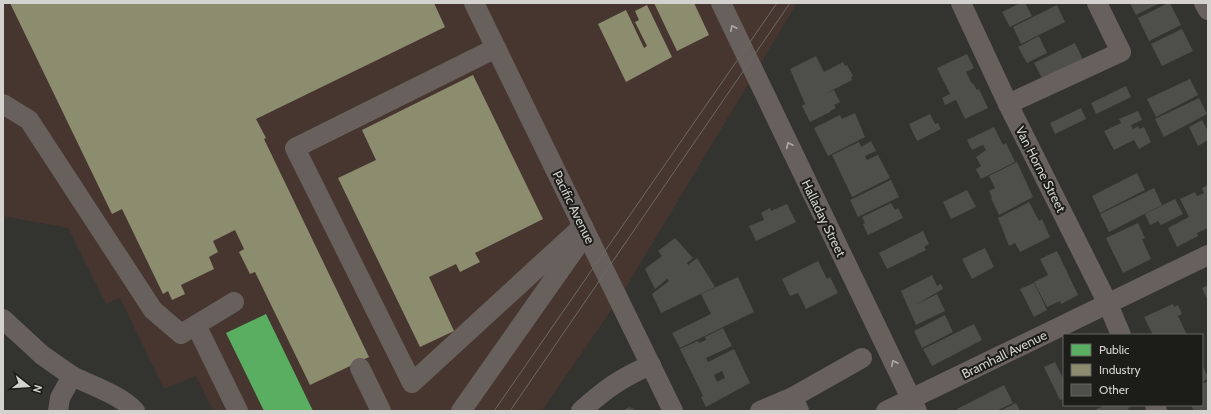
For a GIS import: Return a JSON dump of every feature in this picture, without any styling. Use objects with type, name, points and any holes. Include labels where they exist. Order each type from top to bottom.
[{"type":"street","name":"Pacific Avenue","points":[[474,3],[674,411]]},
{"type":"street","name":"Halladay Street","points":[[721,3],[914,405]]},
{"type":"street","name":"Van Horne Street","points":[[961,3],[1008,104],[1108,304],[1121,334]]},
{"type":"street","points":[[1008,104],[1121,52],[1097,3]]},
{"type":"street","points":[[1204,3],[1208,10]]},
{"type":"street","points":[[496,48],[296,148],[412,383],[585,229]]},
{"type":"street","points":[[3,104],[29,120],[153,310],[180,334],[234,302]]},
{"type":"street","points":[[461,411],[585,229]]},
{"type":"street","name":"Bramhall Avenue","points":[[886,411],[914,405],[1108,304],[1208,255]]},
{"type":"street","points":[[3,319],[42,355],[72,376],[131,406],[135,411]]},
{"type":"street","points":[[196,325],[238,411]]},
{"type":"street","points":[[760,411],[796,404],[862,358]]},
{"type":"street","points":[[581,411],[604,390],[630,374],[651,365]]},
{"type":"street","points":[[360,368],[381,411]]},
{"type":"street","points":[[58,411],[60,398],[72,376]]},
{"type":"shaded area","points":[[3,3],[797,3],[620,297],[542,411],[213,411],[196,376],[164,389],[120,298],[106,304],[68,228],[3,216]]},
{"type":"building: Public","points":[[266,314],[313,411],[264,411],[226,333]]},
{"type":"building: Industry","points":[[10,3],[434,3],[445,27],[256,119],[266,138],[264,139],[369,357],[310,385],[255,272],[250,274],[239,252],[244,249],[235,230],[213,241],[218,252],[209,257],[214,269],[181,285],[185,294],[172,300],[168,291],[163,294],[122,209],[112,214]]},
{"type":"building: Industry","points":[[654,3],[694,3],[709,35],[677,51]]},
{"type":"building: Industry","points":[[647,5],[672,57],[626,82],[598,24],[626,10],[644,48],[647,46],[635,22],[639,20],[635,11]]},
{"type":"building: Industry","points":[[473,75],[543,219],[475,253],[480,262],[460,272],[456,264],[429,277],[454,331],[420,347],[338,178],[376,160],[362,130]]},
{"type":"building: Other","points":[[1020,3],[1025,3],[1032,16],[1010,27],[1002,12]]},
{"type":"building: Other","points":[[1130,3],[1160,3],[1136,15]]},
{"type":"building: Other","points":[[1170,3],[1181,25],[1149,41],[1138,18]]},
{"type":"building: Other","points":[[1057,5],[1065,22],[1021,44],[1013,27]]},
{"type":"building: Other","points":[[1182,29],[1193,51],[1162,66],[1151,44]]},
{"type":"building: Other","points":[[1039,36],[1047,53],[1027,63],[1018,47]]},
{"type":"building: Other","points":[[1075,43],[1083,60],[1043,80],[1034,63]]},
{"type":"building: Other","points":[[967,54],[974,68],[966,72],[972,84],[973,83],[977,90],[979,89],[988,108],[965,119],[956,100],[945,105],[942,98],[950,94],[937,68]]},
{"type":"building: Other","points":[[816,56],[824,72],[843,62],[845,66],[847,65],[853,76],[851,77],[852,80],[825,94],[834,90],[840,102],[834,105],[836,108],[810,122],[802,106],[805,104],[790,69]]},
{"type":"building: Other","points":[[1190,79],[1198,95],[1156,117],[1147,99]]},
{"type":"building: Other","points":[[1126,86],[1131,97],[1096,114],[1091,103]]},
{"type":"building: Other","points":[[1199,98],[1207,114],[1164,137],[1155,119]]},
{"type":"building: Other","points":[[1081,108],[1086,119],[1055,134],[1050,123]]},
{"type":"building: Other","points":[[1138,111],[1142,120],[1131,125],[1133,129],[1138,126],[1139,129],[1144,127],[1151,142],[1139,149],[1134,140],[1114,150],[1104,131],[1121,123],[1119,119]]},
{"type":"building: Other","points":[[855,113],[865,137],[828,156],[814,128],[840,115],[842,119]]},
{"type":"building: Other","points":[[930,114],[935,124],[938,123],[941,129],[917,141],[909,124]]},
{"type":"building: Other","points":[[1202,120],[1208,131],[1208,140],[1198,146],[1189,127]]},
{"type":"building: Other","points":[[994,127],[1003,145],[1006,143],[1015,162],[981,179],[976,169],[981,166],[976,157],[986,150],[983,145],[972,150],[967,140]]},
{"type":"building: Other","points":[[871,141],[876,151],[865,156],[867,160],[878,155],[890,178],[852,197],[832,155],[859,142],[861,147]]},
{"type":"building: Other","points":[[1017,162],[1033,197],[999,215],[989,191],[995,188],[989,176]]},
{"type":"building: Other","points":[[1137,173],[1145,190],[1100,213],[1092,196]]},
{"type":"building: Other","points":[[891,180],[899,197],[858,217],[850,200]]},
{"type":"building: Other","points":[[1208,185],[1208,228],[1197,233],[1198,236],[1177,247],[1168,228],[1189,217],[1180,199],[1195,192],[1197,196],[1204,193],[1202,188]]},
{"type":"building: Other","points":[[1154,188],[1162,205],[1109,232],[1100,214]]},
{"type":"building: Other","points":[[967,190],[976,207],[951,219],[943,202]]},
{"type":"building: Other","points":[[1175,199],[1183,214],[1161,225],[1158,221],[1150,225],[1145,214]]},
{"type":"building: Other","points":[[1029,202],[1039,221],[1042,219],[1050,237],[1020,252],[1015,243],[1009,246],[998,218]]},
{"type":"building: Other","points":[[891,203],[895,210],[898,208],[903,218],[868,235],[863,224],[865,223],[862,217]]},
{"type":"building: Other","points":[[787,204],[796,222],[756,241],[749,226],[764,220],[761,213],[770,208],[771,211]]},
{"type":"building: Other","points":[[1138,223],[1145,238],[1142,239],[1151,259],[1123,273],[1106,238]]},
{"type":"building: Other","points":[[923,231],[929,244],[924,247],[926,250],[887,269],[879,253]]},
{"type":"building: Other","points":[[675,238],[693,258],[687,263],[688,265],[697,258],[715,287],[661,313],[652,294],[669,281],[667,279],[655,289],[645,269],[662,256],[658,251]]},
{"type":"building: Other","points":[[985,248],[994,267],[972,279],[962,259]]},
{"type":"building: Other","points":[[1057,251],[1078,295],[1061,304],[1060,301],[1047,307],[1034,282],[1048,275],[1040,259]]},
{"type":"building: Other","points":[[818,261],[827,279],[830,277],[838,293],[806,309],[798,293],[790,296],[782,279]]},
{"type":"building: Other","points":[[932,275],[937,286],[941,284],[943,289],[915,305],[937,294],[945,311],[916,325],[901,291]]},
{"type":"building: Other","points":[[738,277],[754,312],[680,348],[672,333],[711,314],[701,294]]},
{"type":"building: Other","points":[[1034,283],[1047,310],[1034,317],[1020,289]]},
{"type":"building: Other","points":[[1208,285],[1208,301],[1202,288]]},
{"type":"building: Other","points":[[1173,304],[1174,307],[1178,305],[1182,314],[1178,316],[1187,334],[1152,334],[1144,317]]},
{"type":"building: Other","points":[[945,315],[953,332],[922,348],[914,331]]},
{"type":"building: Other","points":[[974,324],[982,340],[932,366],[923,349]]},
{"type":"building: Other","points":[[723,328],[732,346],[706,358],[708,362],[734,349],[750,383],[706,407],[701,397],[703,396],[680,349],[698,341],[699,343],[706,340],[705,337]],"holes":[[[722,371],[725,378],[717,382],[714,375]]]},
{"type":"building: Other","points":[[1055,362],[1063,378],[1063,399],[1060,400],[1044,367]]},
{"type":"building: Other","points":[[1203,366],[1208,377],[1208,379],[1203,382]]},
{"type":"building: Other","points":[[1208,381],[1208,411],[1194,411],[1192,406],[1203,406],[1203,384]]},
{"type":"building: Other","points":[[1004,385],[1013,403],[996,411],[958,411],[957,409]]},
{"type":"building: Other","points":[[1016,403],[1020,411],[1000,411]]},
{"type":"building: Other","points":[[1103,406],[1132,406],[1128,408],[1129,411],[1093,411]]},
{"type":"building: Other","points":[[630,407],[635,411],[622,411]]},
{"type":"tram line","points":[[494,411],[777,3]]},
{"type":"tram line","points":[[510,411],[790,3]]}]
